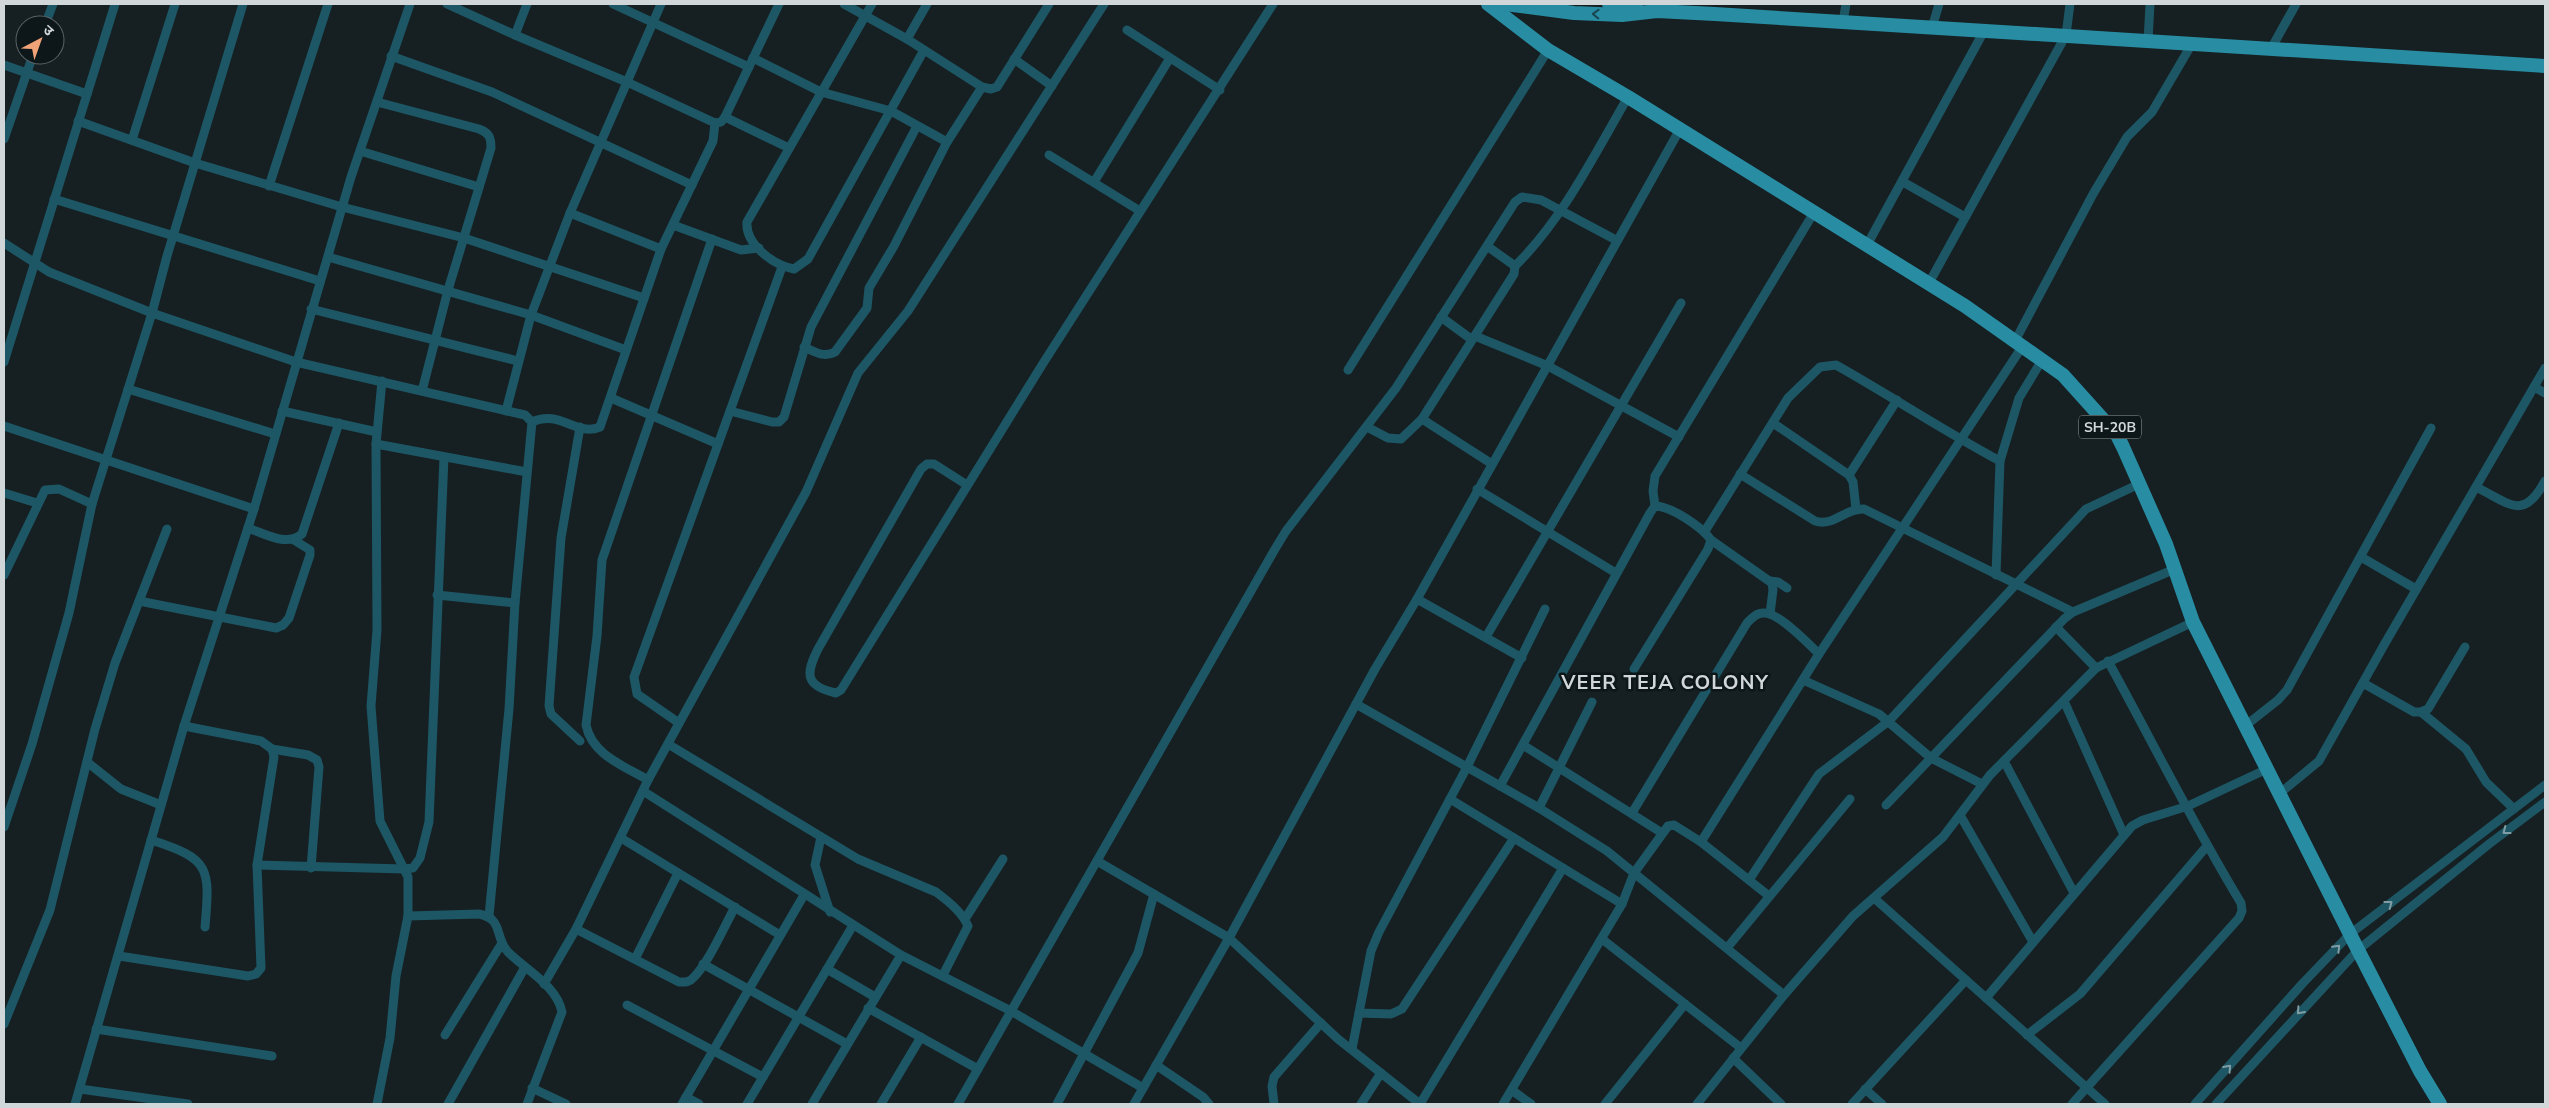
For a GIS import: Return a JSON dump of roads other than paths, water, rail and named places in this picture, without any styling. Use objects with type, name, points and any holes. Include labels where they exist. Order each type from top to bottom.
[{"type":"main road","name":"SH-20B","points":[[1488,4],[1548,50],[1628,97],[1813,214],[1928,283],[2042,360],[2074,385],[2117,435],[2175,569],[2193,622],[2420,1071],[2440,1104]]},
{"type":"main road","points":[[1505,4],[1574,13],[1622,15],[1653,9]]},
{"type":"main road","points":[[1609,4],[1653,9],[1718,9],[1843,22],[1932,28],[2192,42],[2545,66]]},
{"type":"street","points":[[4,362],[115,4]]},
{"type":"street","points":[[132,140],[175,4]]},
{"type":"street","points":[[4,827],[32,744],[64,632],[92,504],[152,313],[172,236],[243,4]]},
{"type":"street","points":[[269,186],[328,4]]},
{"type":"street","points":[[75,1104],[184,726],[254,510],[342,207],[410,4]]},
{"type":"street","points":[[447,4],[627,82],[715,123],[721,122],[725,117],[776,5]]},
{"type":"street","points":[[515,35],[527,4]]},
{"type":"street","points":[[613,4],[822,92],[891,111],[947,142]]},
{"type":"street","points":[[506,411],[531,315],[550,265],[570,213],[661,4]]},
{"type":"street","points":[[844,4],[907,39],[982,87],[992,89],[997,88],[1049,4]]},
{"type":"street","points":[[872,4],[747,222],[746,230],[750,239],[782,267],[794,269],[808,259],[924,50]]},
{"type":"street","points":[[907,39],[927,4]]},
{"type":"street","points":[[544,984],[576,929],[648,780],[806,492],[858,373],[901,322],[1104,4]]},
{"type":"street","points":[[967,486],[934,464],[927,464],[921,469],[812,661],[808,674],[812,681],[828,692],[836,694],[840,690],[1140,211],[1220,90],[1273,4]]},
{"type":"street","points":[[1843,22],[1846,4]]},
{"type":"street","points":[[1932,28],[1939,4]]},
{"type":"street","points":[[1928,283],[2066,35],[2070,4]]},
{"type":"street","points":[[2148,41],[2150,4]]},
{"type":"street","points":[[2272,47],[2296,4]]},
{"type":"street","points":[[1128,30],[1220,90]]},
{"type":"street","points":[[1867,245],[1984,31]]},
{"type":"street","points":[[1701,842],[1819,654],[1960,440],[2019,344],[2093,194],[2126,137],[2152,112],[2192,42]]},
{"type":"street","points":[[1348,370],[1548,50]]},
{"type":"street","points":[[391,56],[492,92],[692,184]]},
{"type":"street","points":[[1094,182],[1170,58]]},
{"type":"street","points":[[1014,59],[1052,86]]},
{"type":"street","points":[[4,65],[86,94]]},
{"type":"street","points":[[4,139],[29,65]]},
{"type":"street","points":[[804,347],[829,356],[835,352],[867,308],[869,288],[894,246],[947,142],[982,87]]},
{"type":"street","points":[[1367,427],[1388,438],[1401,439],[1422,419],[1514,274],[1515,266],[1533,249],[1561,211],[1628,97]]},
{"type":"street","points":[[377,102],[487,132],[491,139],[491,148],[448,290],[422,391]]},
{"type":"street","points":[[725,117],[789,148]]},
{"type":"street","points":[[78,121],[195,163],[342,207],[464,238],[550,265],[644,298]]},
{"type":"street","points":[[532,422],[550,417],[592,430],[600,427],[661,248],[713,141],[715,123]]},
{"type":"street","points":[[730,411],[772,422],[779,422],[784,417],[811,327],[917,126]]},
{"type":"street","points":[[1134,1104],[1229,938],[1356,704],[1417,599],[1548,366],[1616,240],[1680,129]]},
{"type":"street","points":[[360,152],[479,186]]},
{"type":"street","points":[[1049,155],[1140,211]]},
{"type":"street","points":[[1903,182],[1965,217]]},
{"type":"street","points":[[958,1104],[1278,543],[1396,388],[1515,202],[1522,197],[1541,200],[1616,240]]},
{"type":"street","points":[[54,199],[320,281]]},
{"type":"street","points":[[570,213],[661,248]]},
{"type":"street","points":[[1500,786],[1616,573],[1655,506],[1653,483],[1813,214]]},
{"type":"street","points":[[673,226],[741,250],[759,248]]},
{"type":"street","points":[[648,780],[598,750],[588,736],[586,725],[597,636],[599,576],[602,560],[712,239]]},
{"type":"street","points":[[4,243],[34,264],[152,313],[296,362],[525,415],[532,422]]},
{"type":"street","points":[[1487,246],[1515,266]]},
{"type":"street","points":[[328,257],[531,315],[626,350]]},
{"type":"street","points":[[679,723],[637,694],[634,677],[782,267]]},
{"type":"street","points":[[1486,637],[1681,303]]},
{"type":"street","points":[[311,309],[518,361]]},
{"type":"street","points":[[1441,318],[1471,338],[1475,336],[1548,366],[1679,438]]},
{"type":"street","points":[[1996,575],[2000,461],[2019,398],[2042,360]]},
{"type":"street","points":[[1706,531],[1740,474],[1794,391],[1820,367],[1826,365],[1836,365],[1897,400],[1960,440],[2000,461]]},
{"type":"street","points":[[2279,794],[2320,761],[2416,589],[2545,368]]},
{"type":"street","points":[[377,1104],[390,1038],[396,976],[408,916],[408,877],[380,821],[371,706],[377,630],[376,444],[382,381]]},
{"type":"street","points":[[2534,387],[2545,393]]},
{"type":"street","points":[[128,389],[275,434]]},
{"type":"street","points":[[611,398],[718,444]]},
{"type":"street","points":[[1850,475],[1897,400]]},
{"type":"street","points":[[282,411],[377,432]]},
{"type":"street","points":[[1422,419],[1492,464]]},
{"type":"street","points":[[489,916],[509,709],[514,603],[532,422]]},
{"type":"street","points":[[294,540],[302,534],[306,525],[339,423]]},
{"type":"street","points":[[1773,423],[1850,475],[1853,482],[1856,508]]},
{"type":"street","points":[[4,426],[254,510]]},
{"type":"street","points":[[580,427],[561,538],[549,706],[552,714],[580,741]]},
{"type":"street","points":[[2245,726],[2278,700],[2287,690],[2431,428]]},
{"type":"street","points":[[376,444],[527,472]]},
{"type":"street","points":[[257,865],[311,868],[404,869],[417,865],[429,822],[444,456]]},
{"type":"street","points":[[1740,474],[1815,521],[1822,523],[1829,523],[1856,508],[1864,509],[2073,612]]},
{"type":"street","points":[[2476,488],[2515,506],[2524,507],[2534,500],[2545,481]]},
{"type":"street","points":[[1749,880],[1819,774],[1889,721],[2014,584],[2086,509],[2139,484]]},
{"type":"street","points":[[4,574],[45,490],[50,488],[59,489],[92,504]]},
{"type":"street","points":[[1477,490],[1616,573]]},
{"type":"street","points":[[4,494],[37,503]]},
{"type":"street","points":[[1655,506],[1664,506],[1706,531],[1711,540],[1770,581],[1778,582],[1788,588]]},
{"type":"street","points":[[139,601],[276,628],[283,625],[289,618],[310,550],[294,540],[284,540],[248,528]]},
{"type":"street","points":[[4,1024],[50,910],[87,762],[115,663],[167,529]]},
{"type":"street","points":[[1634,669],[1695,571],[1711,540]]},
{"type":"street","points":[[2361,557],[2416,589]]},
{"type":"street","points":[[1886,805],[2073,612],[2175,569]]},
{"type":"street","points":[[1770,581],[1773,590],[1770,614]]},
{"type":"street","points":[[437,595],[514,603]]},
{"type":"street","points":[[1417,599],[1522,658]]},
{"type":"street","points":[[1352,1049],[1371,951],[1379,932],[1467,767],[1545,609]]},
{"type":"street","points":[[1632,813],[1747,623],[1762,613],[1770,614],[1802,637],[1819,654]]},
{"type":"street","points":[[1698,1104],[1740,1048],[1853,916],[1943,837],[1982,784],[2096,668],[2193,622]]},
{"type":"street","points":[[2056,628],[2096,668]]},
{"type":"street","points":[[2363,683],[2414,712],[2421,712],[2428,709],[2465,647]]},
{"type":"street","points":[[2072,1104],[2242,912],[2240,903],[2207,846],[2188,806],[2108,661]]},
{"type":"street","points":[[1803,680],[1872,710],[1889,721],[1931,758],[1982,784]]},
{"type":"street","points":[[2064,701],[2124,835]]},
{"type":"street","points":[[1539,808],[1592,702]]},
{"type":"street","points":[[1356,704],[1539,808],[1607,850],[1784,995]]},
{"type":"street","points":[[2421,712],[2466,749],[2486,782],[2514,809]]},
{"type":"street","points":[[184,726],[261,741],[272,749],[308,755],[317,760],[319,767],[311,868]]},
{"type":"street","points":[[668,744],[858,859],[936,892],[965,918],[968,926],[943,975]]},
{"type":"street","points":[[1522,745],[1560,767],[1662,833]]},
{"type":"street","points":[[118,956],[248,976],[256,974],[261,968],[257,865],[274,757],[272,749]]},
{"type":"street","points":[[2004,761],[2074,893]]},
{"type":"street","points":[[87,762],[121,789],[161,805]]},
{"type":"street","points":[[1986,998],[2124,835],[2143,820],[2188,806],[2267,769]]},
{"type":"street","points":[[2195,1104],[2303,983],[2350,934],[2545,785]]},
{"type":"street","points":[[643,791],[852,927],[900,955],[943,975],[1011,1011],[1143,1088]]},
{"type":"street","points":[[1450,799],[1622,904]]},
{"type":"street","points":[[1727,948],[1850,799]]},
{"type":"street","points":[[2216,1104],[2358,950],[2489,844],[2545,802]]},
{"type":"street","points":[[1960,815],[2033,942]]},
{"type":"street","points":[[1504,1104],[1622,904],[1634,873],[1668,826],[1674,825],[1701,842],[1769,896]]},
{"type":"street","points":[[2482,833],[2489,844]]},
{"type":"street","points":[[822,837],[815,865],[830,912]]},
{"type":"street","points":[[620,838],[780,935]]},
{"type":"street","points":[[1359,1013],[1391,1014],[1402,1009],[1514,838]]},
{"type":"street","points":[[151,840],[183,850],[197,861],[209,885],[205,927]]},
{"type":"street","points":[[2027,1035],[2080,994],[2207,846]]},
{"type":"street","points":[[965,918],[1003,859]]},
{"type":"street","points":[[1097,861],[1229,938],[1321,1023],[1420,1104],[1563,868]]},
{"type":"street","points":[[635,959],[678,872]]},
{"type":"street","points":[[1056,1104],[1138,953],[1154,894]]},
{"type":"street","points":[[699,1104],[684,1101],[804,895]]},
{"type":"street","points":[[1874,898],[2105,1104]]},
{"type":"street","points":[[576,929],[679,982],[686,982],[693,979],[736,908]]},
{"type":"street","points":[[408,916],[479,914],[489,916],[496,923],[502,943],[507,950],[544,984],[561,1003],[562,1012],[527,1104]]},
{"type":"street","points":[[747,1104],[852,927]]},
{"type":"street","points":[[1602,939],[1740,1048]]},
{"type":"street","points":[[445,1035],[502,943]]},
{"type":"street","points":[[812,1104],[900,955]]},
{"type":"street","points":[[703,964],[847,1044]]},
{"type":"street","points":[[448,1104],[525,967]]},
{"type":"street","points":[[827,970],[875,997]]},
{"type":"street","points":[[1852,1104],[1966,980]]},
{"type":"street","points":[[1606,1104],[1685,1004]]},
{"type":"street","points":[[628,1005],[763,1077]]},
{"type":"street","points":[[868,1008],[978,1069]]},
{"type":"street","points":[[1274,1104],[1272,1086],[1274,1077],[1321,1023]]},
{"type":"street","points":[[96,1028],[272,1056]]},
{"type":"street","points":[[882,1104],[921,1037]]},
{"type":"street","points":[[1734,1058],[1781,1104]]},
{"type":"street","points":[[1156,1064],[1203,1097],[1208,1104]]},
{"type":"street","points":[[1361,1104],[1381,1073]]},
{"type":"street","points":[[532,1088],[566,1104]]},
{"type":"street","points":[[80,1089],[188,1104]]},
{"type":"street","points":[[1865,1089],[1882,1104]]},
{"type":"street","points":[[1513,1091],[1531,1104]]},
{"type":"district","name":"VEER TEJA COLONY","points":[[1665,682]]}]
